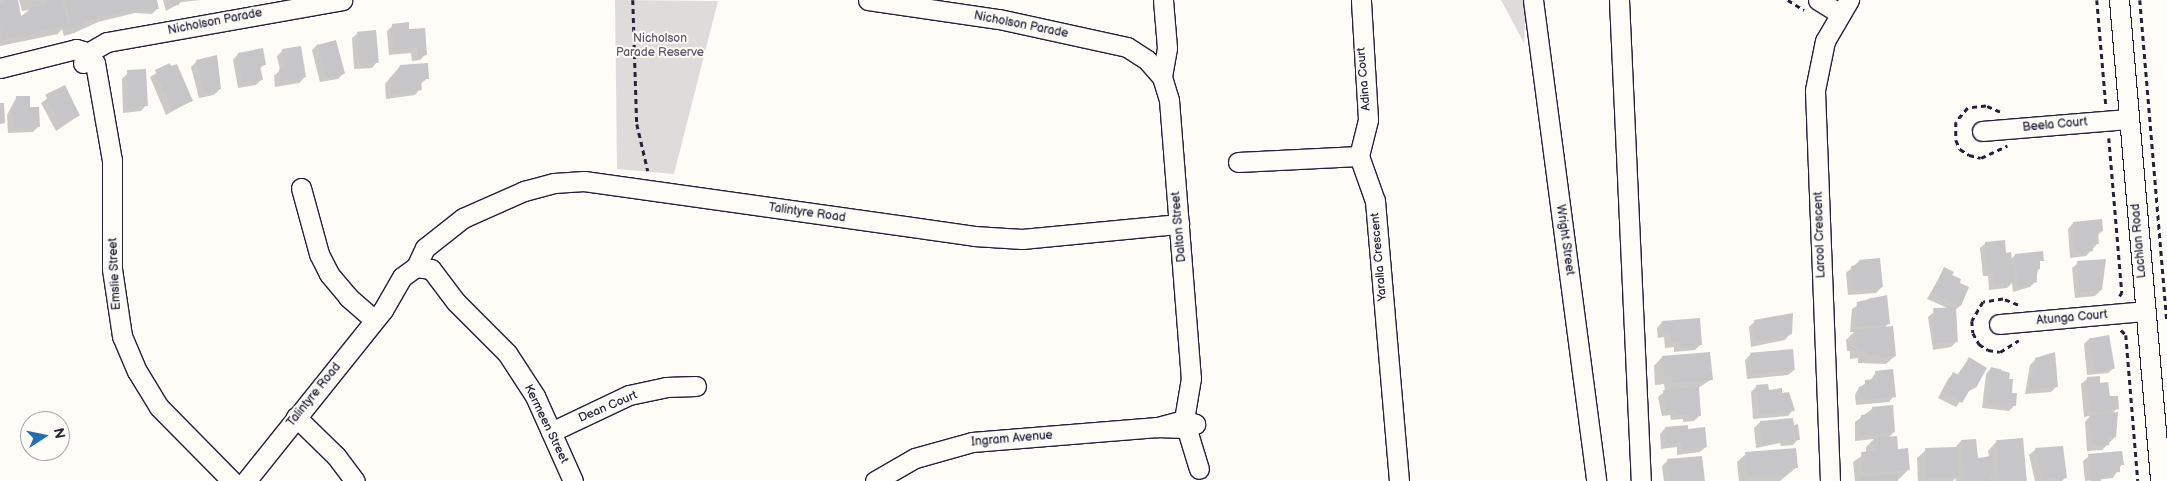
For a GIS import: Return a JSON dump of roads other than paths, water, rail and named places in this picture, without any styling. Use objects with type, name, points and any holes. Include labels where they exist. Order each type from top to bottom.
[{"type":"street","name":"Nicholson Parade","points":[[89,59],[117,42],[242,16],[342,0]]},
{"type":"street","name":"Nicholson Parade","points":[[868,0],[999,18],[1127,46],[1147,60],[1162,77]]},
{"type":"street","points":[[1162,77],[1166,48],[1163,0]]},
{"type":"street","name":"Adina Court","points":[[1359,156],[1368,119],[1361,0]]},
{"type":"street","name":"Wright Street","points":[[1533,0],[1596,481]]},
{"type":"street","points":[[1619,0],[1641,481]]},
{"type":"street","name":"Lachlan Road","points":[[2118,0],[2160,481]]},
{"type":"street","points":[[1815,7],[1844,7]]},
{"type":"street","name":"Larool Crescent","points":[[1830,480],[1815,90],[1824,41],[1844,7]]},
{"type":"street","points":[[0,68],[50,57],[89,59]]},
{"type":"street","name":"Emslie Street","points":[[89,59],[100,98],[112,160],[112,278],[122,336],[137,371],[159,407],[205,452],[243,479]]},
{"type":"street","name":"Dalton Street","points":[[1162,77],[1168,100],[1191,378],[1188,424],[1199,475]]},
{"type":"street","name":"Beela Court","points":[[1982,131],[2128,119]]},
{"type":"street","points":[[1238,162],[1359,156]]},
{"type":"street","name":"Yaralla Crescent","points":[[1359,156],[1375,201],[1399,481]]},
{"type":"street","name":"Talintyre Road","points":[[243,479],[379,315],[402,277],[424,271],[425,248],[463,218],[506,197],[554,183],[584,181],[974,236],[1022,239],[1179,224]]},
{"type":"street","points":[[300,188],[319,254],[329,274],[348,297],[379,315]]},
{"type":"street","name":"Kermeen Street","points":[[424,271],[507,353],[534,396],[573,481]]},
{"type":"street","name":"Atunga Court","points":[[1999,324],[2117,324],[2145,311]]},
{"type":"street","name":"Dean Court","points":[[551,432],[629,395],[666,387],[696,386]]},
{"type":"street","points":[[296,417],[336,456],[355,481]]},
{"type":"street","name":"Ingram Avenue","points":[[876,481],[915,458],[972,442],[1188,424]]},
{"type":"park label","name":"Nicholson Parade Reserve","points":[[660,46]]}]
